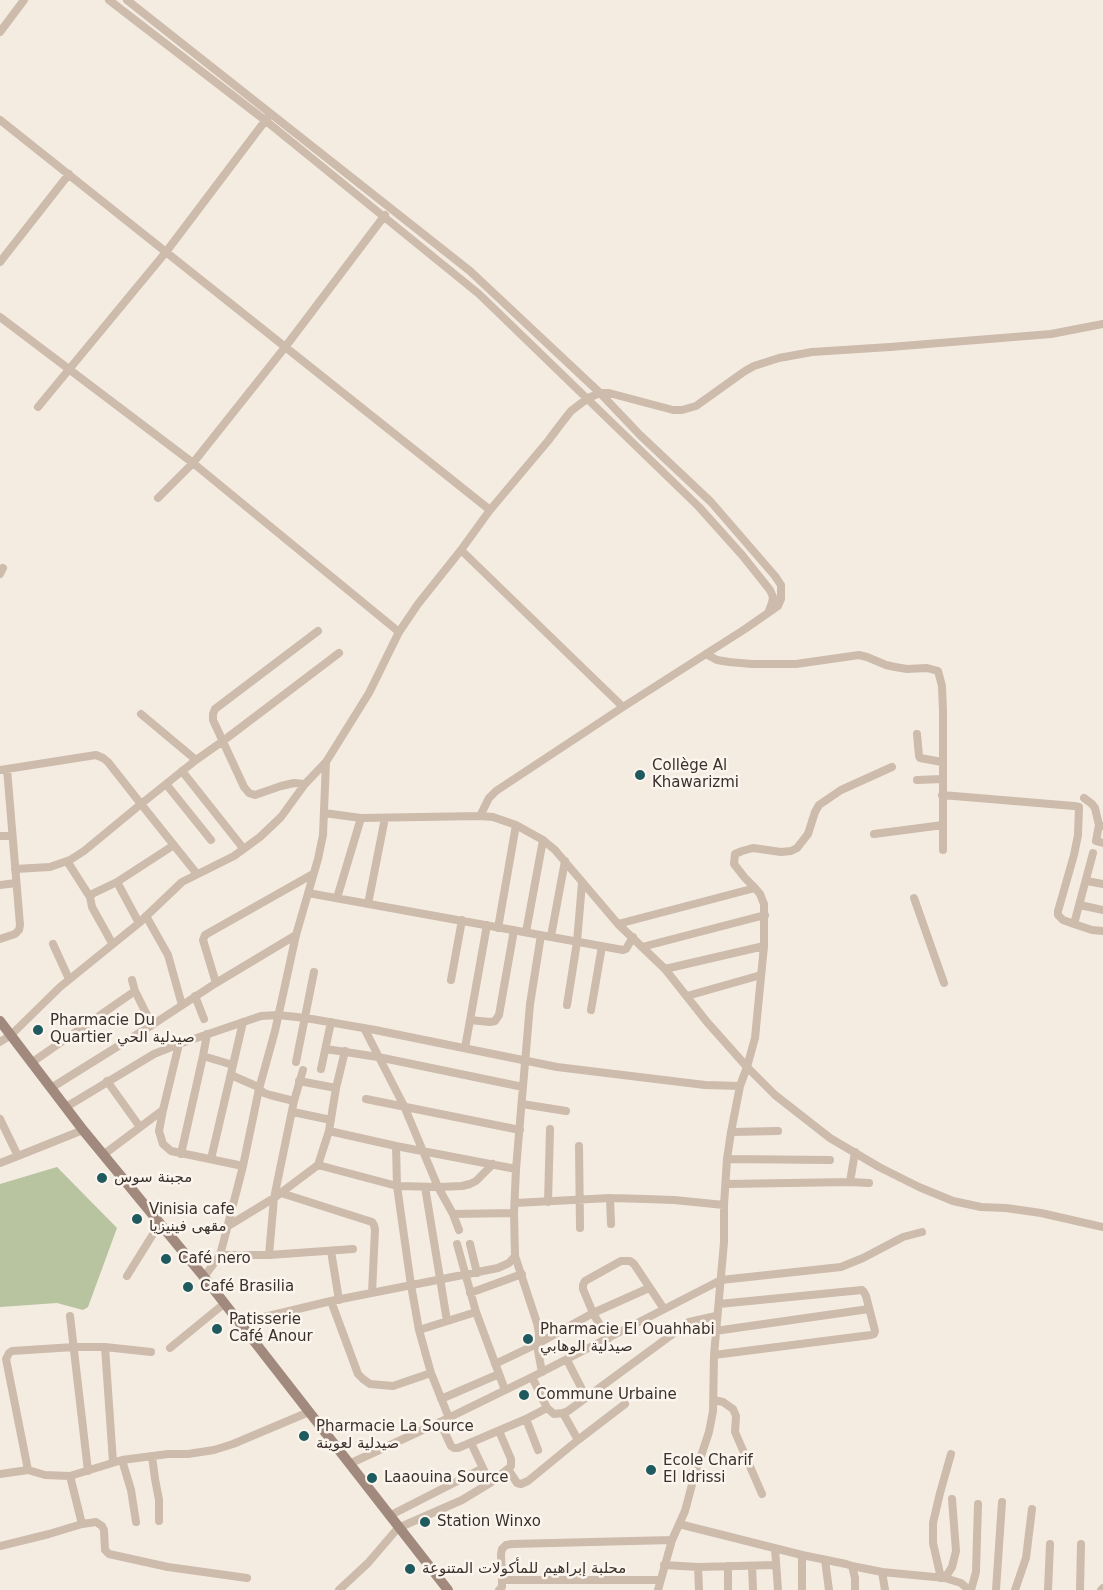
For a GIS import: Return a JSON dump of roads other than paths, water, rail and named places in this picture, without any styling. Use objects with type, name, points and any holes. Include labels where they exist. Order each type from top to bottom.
[{"type":"main road","points":[[0,1021],[83,1130],[225,1303],[448,1590]]},
{"type":"street","points":[[0,32],[24,0]]},
{"type":"street","points":[[109,0],[269,117],[470,271],[600,393],[640,435],[711,502],[781,585],[781,599],[778,606],[496,791],[489,798],[480,816]]},
{"type":"street","points":[[127,0],[269,117],[384,217],[479,294],[588,398],[692,500],[749,563],[773,597],[767,614]]},
{"type":"street","points":[[38,407],[166,252],[269,117]]},
{"type":"street","points":[[0,120],[490,510]]},
{"type":"street","points":[[0,262],[69,174]]},
{"type":"street","points":[[158,498],[192,463],[390,209]]},
{"type":"street","points":[[0,317],[192,463],[399,632]]},
{"type":"street","points":[[0,1042],[11,1035],[69,979],[139,923],[182,882],[224,861],[260,837],[281,817],[305,784],[326,762],[364,701],[399,632],[418,604],[490,510],[571,411],[588,398],[600,393],[619,395],[673,410],[682,410],[696,406],[745,371],[760,363],[779,358],[812,352],[1051,334],[1103,324]]},
{"type":"street","points":[[461,550],[623,707]]},
{"type":"street","points":[[305,784],[294,783],[255,795],[249,793],[244,787],[213,720],[213,714],[215,709],[318,630]]},
{"type":"street","points":[[15,869],[50,867],[84,851],[196,760],[339,653]]},
{"type":"street","points":[[706,654],[717,660],[729,662],[796,664],[859,655],[895,668],[938,671],[942,686],[943,850]]},
{"type":"street","points":[[141,714],[196,760]]},
{"type":"street","points":[[917,734],[920,758],[942,762]]},
{"type":"street","points":[[0,939],[15,934],[20,925],[3,770],[96,755],[103,758],[197,874]]},
{"type":"street","points":[[204,1277],[220,1255],[228,1226],[296,935],[323,835],[326,762]]},
{"type":"street","points":[[658,1590],[672,1540],[709,1432],[714,1400],[715,1331],[721,1280],[724,1205],[731,1132],[740,1086],[755,1038],[764,946],[764,903],[760,894],[734,864],[735,854],[753,848],[791,851],[808,834],[819,805],[841,790],[892,767]]},
{"type":"street","points":[[182,771],[243,848]]},
{"type":"street","points":[[917,780],[942,779]]},
{"type":"street","points":[[166,784],[212,840]]},
{"type":"street","points":[[942,795],[1079,807],[1078,835],[1058,915],[1063,920],[1074,924],[1103,931]]},
{"type":"street","points":[[1074,924],[1093,853],[1100,842],[1101,826],[1095,808],[1084,798]]},
{"type":"street","points":[[324,813],[361,818],[480,816],[493,817],[516,825],[543,840],[565,861],[618,924],[665,969],[747,1067],[784,1102],[830,1138],[879,1167],[952,1201],[981,1207],[1041,1213],[1103,1227]]},
{"type":"street","points":[[337,898],[361,818]]},
{"type":"street","points":[[368,904],[385,818]]},
{"type":"street","points":[[498,928],[516,825]]},
{"type":"street","points":[[874,834],[943,825]]},
{"type":"street","points":[[0,836],[12,836]]},
{"type":"street","points":[[526,932],[543,840]]},
{"type":"street","points":[[90,897],[174,845]]},
{"type":"street","points":[[1093,853],[1103,855]]},
{"type":"street","points":[[66,861],[90,897],[92,907],[112,943]]},
{"type":"street","points":[[551,936],[565,861]]},
{"type":"street","points":[[216,983],[204,940],[205,934],[313,874]]},
{"type":"street","points":[[1087,881],[1103,884]]},
{"type":"street","points":[[117,882],[139,923]]},
{"type":"street","points":[[0,885],[16,883]]},
{"type":"street","points":[[567,1005],[577,942],[582,883]]},
{"type":"street","points":[[618,924],[755,888]]},
{"type":"street","points":[[308,893],[623,950],[633,937]]},
{"type":"street","points":[[914,898],[944,983]]},
{"type":"street","points":[[1080,905],[1103,910]]},
{"type":"street","points":[[642,947],[765,915]]},
{"type":"street","points":[[146,916],[168,955],[182,1005]]},
{"type":"street","points":[[451,980],[462,920]]},
{"type":"street","points":[[465,1048],[487,925]]},
{"type":"street","points":[[470,1020],[490,1022],[499,1015],[514,930]]},
{"type":"street","points":[[541,934],[530,1004],[514,1213],[515,1256],[537,1323],[538,1351],[542,1372]]},
{"type":"street","points":[[51,1088],[296,935]]},
{"type":"street","points":[[53,944],[69,979]]},
{"type":"street","points":[[591,1010],[602,946]]},
{"type":"street","points":[[665,969],[764,946]]},
{"type":"street","points":[[296,1062],[314,972]]},
{"type":"street","points":[[687,996],[761,975]]},
{"type":"street","points":[[132,980],[152,1025]]},
{"type":"street","points":[[31,1063],[135,991]]},
{"type":"street","points":[[195,996],[204,1019]]},
{"type":"street","points":[[66,1107],[154,1054],[261,1016],[278,1015],[364,1028],[557,1067],[712,1086],[740,1086]]},
{"type":"street","points":[[211,1159],[243,1022]]},
{"type":"street","points":[[321,1070],[331,1022]]},
{"type":"street","points":[[364,1028],[404,1106],[459,1230]]},
{"type":"street","points":[[181,1154],[207,1034]]},
{"type":"street","points":[[179,1044],[163,1110],[159,1131],[160,1140],[166,1149],[181,1154],[243,1166]]},
{"type":"street","points":[[326,1049],[378,1057],[522,1087]]},
{"type":"street","points":[[228,1226],[277,1196],[318,1166],[331,1120],[345,1051]]},
{"type":"street","points":[[203,1056],[233,1065]]},
{"type":"street","points":[[269,1255],[294,1101],[303,1070]]},
{"type":"street","points":[[231,1075],[270,1095],[294,1101]]},
{"type":"street","points":[[107,1081],[140,1127]]},
{"type":"street","points":[[299,1081],[336,1088]]},
{"type":"street","points":[[366,1099],[520,1130]]},
{"type":"street","points":[[522,1104],[566,1111]]},
{"type":"street","points":[[103,1155],[163,1110]]},
{"type":"street","points":[[293,1112],[331,1120]]},
{"type":"street","points":[[0,1119],[18,1155]]},
{"type":"street","points":[[548,1202],[550,1129]]},
{"type":"street","points":[[0,1163],[83,1130]]},
{"type":"street","points":[[328,1131],[516,1168]]},
{"type":"street","points":[[731,1132],[778,1131]]},
{"type":"street","points":[[396,1146],[397,1186],[411,1285],[431,1373],[449,1418]]},
{"type":"street","points":[[579,1146],[580,1228]]},
{"type":"street","points":[[850,1182],[855,1152]]},
{"type":"street","points":[[728,1159],[830,1160]]},
{"type":"street","points":[[318,1166],[397,1186],[438,1187],[470,1184],[493,1164]]},
{"type":"street","points":[[727,1184],[869,1183]]},
{"type":"street","points":[[425,1187],[447,1321]]},
{"type":"street","points":[[277,1196],[372,1222],[375,1230],[372,1293]]},
{"type":"street","points":[[515,1203],[610,1198],[674,1200],[724,1205]]},
{"type":"street","points":[[610,1198],[611,1224]]},
{"type":"street","points":[[453,1214],[514,1213]]},
{"type":"street","points":[[127,1276],[160,1223]]},
{"type":"street","points":[[349,1464],[567,1360],[721,1280],[784,1274],[850,1264],[897,1239],[922,1232]]},
{"type":"street","points":[[458,1244],[476,1312],[505,1390]]},
{"type":"street","points":[[470,1244],[477,1274]]},
{"type":"street","points":[[220,1255],[269,1255],[353,1249]]},
{"type":"street","points":[[331,1251],[335,1300],[358,1374],[370,1384],[393,1386],[431,1373]]},
{"type":"street","points":[[239,1323],[335,1300],[477,1274],[504,1266],[515,1256]]},
{"type":"street","points":[[608,1339],[593,1313],[584,1289],[585,1281],[621,1261],[627,1260],[634,1264],[664,1310]]},
{"type":"street","points":[[470,1293],[522,1275]]},
{"type":"street","points":[[495,1364],[593,1313],[649,1288]]},
{"type":"street","points":[[714,1355],[871,1335],[875,1331],[864,1292],[855,1290],[719,1304]]},
{"type":"street","points":[[170,1348],[225,1303]]},
{"type":"street","points":[[715,1331],[869,1309]]},
{"type":"street","points":[[420,1330],[476,1312]]},
{"type":"street","points":[[70,1316],[88,1471]]},
{"type":"street","points":[[532,1377],[547,1408],[554,1414],[563,1413],[688,1322],[716,1316]]},
{"type":"street","points":[[28,1470],[7,1355],[12,1351],[74,1347],[105,1347],[151,1352]]},
{"type":"street","points":[[105,1347],[113,1462]]},
{"type":"street","points":[[567,1360],[585,1397]]},
{"type":"street","points":[[441,1399],[499,1374]]},
{"type":"street","points":[[714,1400],[723,1402],[733,1409],[736,1416],[735,1432],[762,1494]]},
{"type":"street","points":[[508,1469],[517,1483],[528,1481],[625,1404]]},
{"type":"street","points":[[440,1422],[454,1448],[499,1431],[547,1408]]},
{"type":"street","points":[[0,1473],[28,1470],[45,1475],[70,1476],[122,1460],[214,1450],[309,1412]]},
{"type":"street","points":[[563,1413],[578,1440]]},
{"type":"street","points":[[526,1419],[538,1450]]},
{"type":"street","points":[[339,1590],[368,1563],[398,1528],[462,1500],[508,1469],[511,1466],[511,1459],[499,1431]]},
{"type":"street","points":[[471,1443],[490,1483]]},
{"type":"street","points":[[943,1578],[933,1543],[933,1523],[951,1454]]},
{"type":"street","points":[[152,1456],[159,1500],[159,1521]]},
{"type":"street","points":[[122,1460],[131,1490],[136,1522]]},
{"type":"street","points":[[389,1516],[483,1468]]},
{"type":"street","points":[[70,1476],[82,1524]]},
{"type":"street","points":[[943,1578],[952,1567],[956,1551],[952,1498]]},
{"type":"street","points":[[996,1590],[1002,1502]]},
{"type":"street","points":[[679,1524],[852,1566],[882,1572],[943,1578],[961,1583],[970,1590],[976,1572],[978,1504]]},
{"type":"street","points":[[1015,1590],[1026,1558],[1032,1509]]},
{"type":"street","points":[[0,1546],[96,1522],[100,1523],[104,1530],[105,1550],[109,1554],[168,1567],[247,1578]]},
{"type":"street","points":[[499,1590],[502,1587],[501,1554],[506,1545],[672,1540]]},
{"type":"street","points":[[1048,1590],[1050,1544]]},
{"type":"street","points":[[1080,1590],[1081,1544]]},
{"type":"street","points":[[775,1548],[778,1590]]},
{"type":"street","points":[[802,1555],[802,1590]]},
{"type":"street","points":[[825,1560],[829,1590]]},
{"type":"street","points":[[664,1566],[776,1566]]},
{"type":"street","points":[[728,1566],[728,1590]]},
{"type":"street","points":[[752,1566],[753,1590]]},
{"type":"street","points":[[852,1566],[855,1590]]},
{"type":"street","points":[[698,1567],[699,1590]]},
{"type":"street","points":[[882,1572],[885,1590]]},
{"type":"street","points":[[502,1580],[660,1580]]},
{"type":"place","name":"Collège Al Khawarizmi","points":[[640,775]]},
{"type":"place","name":"Pharmacie Du Quartier صيدلية الحي","points":[[38,1030]]},
{"type":"place","name":"مجبنة سوس","points":[[102,1178]]},
{"type":"place","name":"Vinisia cafe مقهى فينيزيا","points":[[137,1219]]},
{"type":"place","name":"Café nero","points":[[166,1259]]},
{"type":"place","name":"Café Brasilia","points":[[188,1287]]},
{"type":"place","name":"Patisserie Café Anour","points":[[217,1329]]},
{"type":"place","name":"Pharmacie El Ouahhabi صيدلية الوهابي","points":[[528,1339]]},
{"type":"place","name":"Commune Urbaine","points":[[524,1395]]},
{"type":"place","name":"Pharmacie La Source صيدلية لعوينة","points":[[304,1436]]},
{"type":"place","name":"Ecole Charif El Idrissi","points":[[651,1470]]},
{"type":"place","name":"Laaouina Source","points":[[372,1478]]},
{"type":"place","name":"Station Winxo","points":[[425,1522]]},
{"type":"place","name":"محلبة إبراهيم للمأكولات المتنوعة","points":[[410,1569]]}]
